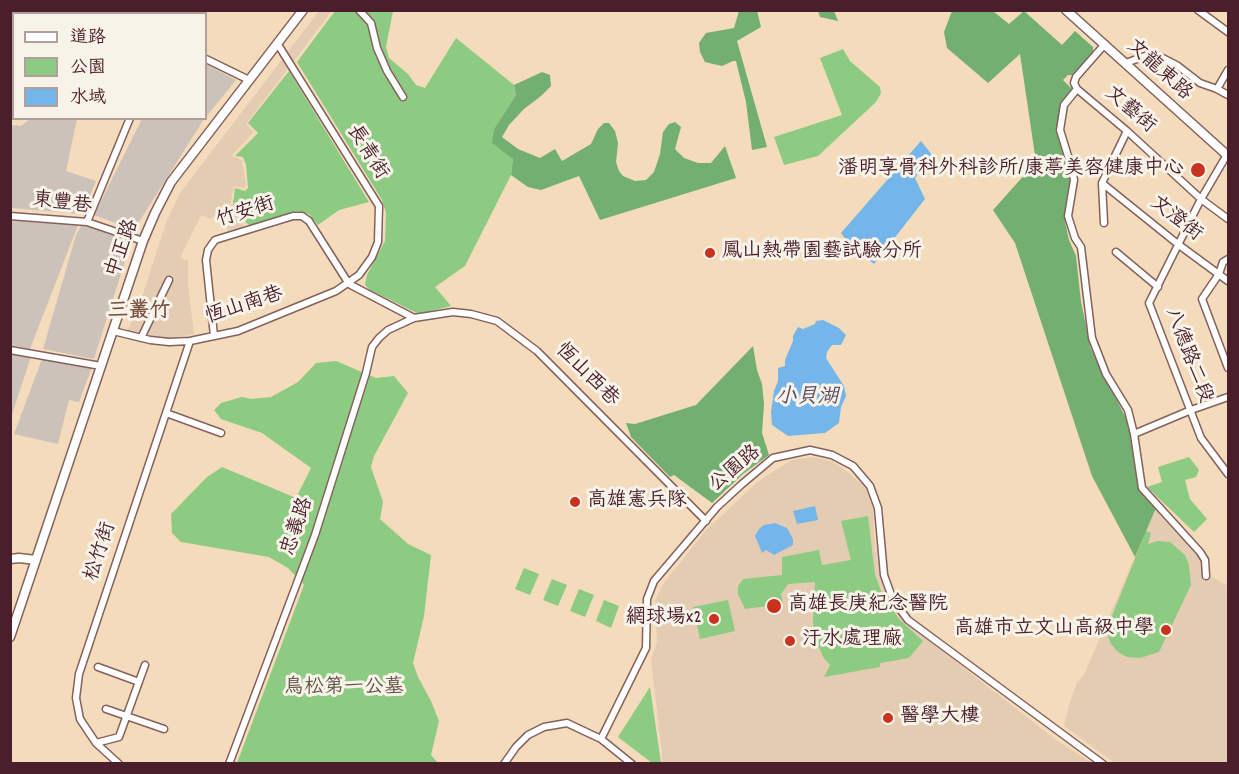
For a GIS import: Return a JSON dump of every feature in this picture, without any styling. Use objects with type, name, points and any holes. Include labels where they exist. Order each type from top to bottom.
[{"type":"main road","name":"中正路","points":[[10,637],[143,241],[171,182],[303,10]]},
{"type":"main road","name":"文龍東路","points":[[1066,10],[1228,154]]},
{"type":"main road","points":[[10,559],[36,560]]},
{"type":"street","points":[[358,10],[371,23],[377,48],[387,71],[403,97]]},
{"type":"street","points":[[1198,10],[1228,32]]},
{"type":"street","name":"長青街","points":[[277,43],[379,206],[378,242],[372,257],[359,276],[349,284]]},
{"type":"street","name":"文藝街","points":[[1105,44],[1076,77],[1074,83],[1077,89],[1201,199],[1228,219]]},
{"type":"street","points":[[1126,63],[1153,52],[1178,66],[1200,83],[1228,95]]},
{"type":"street","points":[[207,59],[249,80]]},
{"type":"street","points":[[1217,89],[1228,70]]},
{"type":"street","points":[[1077,89],[1064,105],[1060,129],[1074,180],[1068,216],[1075,238],[1081,247],[1092,338],[1107,374],[1128,410],[1142,488],[1200,552],[1205,560],[1206,576]]},
{"type":"street","points":[[87,222],[129,120]]},
{"type":"street","points":[[1104,223],[1102,183],[1127,131]]},
{"type":"street","name":"八德路二段","points":[[1228,154],[1201,199],[1149,303],[1202,438],[1228,474]]},
{"type":"street","name":"文澄街","points":[[1102,183],[1228,281]]},
{"type":"street","name":"東豐巷","points":[[10,216],[87,222],[143,241]]},
{"type":"street","name":"竹安街","points":[[214,336],[206,260],[208,250],[215,240],[293,216],[302,216],[309,220],[349,284]]},
{"type":"street","points":[[1116,252],[1158,287]]},
{"type":"street","points":[[1228,259],[1222,262],[1219,274],[1202,298],[1228,368]]},
{"type":"street","points":[[141,338],[169,280]]},
{"type":"street","points":[[349,284],[414,318]]},
{"type":"street","name":"恆山南巷","points":[[113,331],[169,342],[189,341],[238,331],[349,284]]},
{"type":"street","name":"恆山西巷","points":[[414,318],[453,312],[471,314],[497,321],[516,334],[545,358],[706,521]]},
{"type":"street","name":"忠義路","points":[[228,764],[315,535],[366,373],[372,347],[388,330],[414,318]]},
{"type":"street","name":"松竹街","points":[[119,764],[96,743],[80,719],[76,698],[79,674],[189,341]]},
{"type":"street","points":[[10,350],[101,366]]},
{"type":"street","points":[[1134,434],[1228,397]]},
{"type":"street","points":[[166,413],[221,433]]},
{"type":"street","name":"公園路","points":[[601,739],[646,648],[647,599],[654,581],[717,507],[742,484],[773,458],[810,450],[832,456],[853,466],[870,486],[878,508],[884,575],[893,600],[908,620],[1102,764]]},
{"type":"street","points":[[96,743],[119,737],[145,665]]},
{"type":"street","points":[[98,668],[139,682]]},
{"type":"street","points":[[105,709],[164,729]]},
{"type":"street","points":[[504,764],[522,741],[544,728],[567,723],[601,739],[632,764]]},
{"type":"shaded area","points":[[319,11],[332,11],[246,124],[254,132],[231,156],[242,160],[246,185],[244,188],[234,186],[230,206],[245,227],[229,231],[213,216],[211,219],[201,215],[180,258],[188,261],[188,286],[194,334],[167,339],[127,332],[143,294],[166,223],[180,193]]},
{"type":"shaded area","points":[[207,65],[236,80],[207,116]]},
{"type":"shaded area","points":[[29,120],[77,120],[66,171],[96,181],[82,214],[11,208],[11,125],[21,126]]},
{"type":"shaded area","points":[[142,120],[203,120],[134,230],[94,215]]},
{"type":"shaded area","points":[[10,219],[78,225],[30,349],[11,345]]},
{"type":"shaded area","points":[[82,224],[131,242],[94,359],[43,349],[76,235]]},
{"type":"shaded area","points":[[11,354],[31,356],[11,418]]},
{"type":"shaded area","points":[[42,359],[92,367],[79,402],[69,400],[58,444],[14,434]]},
{"type":"shaded area","name":"高雄長庚紀念醫院","points":[[812,457],[831,461],[865,487],[873,508],[879,574],[889,600],[904,621],[1056,740],[1092,763],[663,763],[651,660],[657,642],[655,600],[663,584],[707,529],[753,486],[792,460]]},
{"type":"shaded area","name":"高雄市立文山高級中學","points":[[1156,508],[1201,558],[1205,579],[1212,577],[1228,586],[1228,763],[1115,763],[1064,726],[1077,682],[1084,675]]},
{"type":"green space","points":[[335,11],[393,11],[386,47],[389,58],[408,74],[416,85],[425,88],[456,38],[514,85],[516,95],[494,129],[507,153],[513,159],[511,175],[465,266],[435,287],[451,306],[419,314],[370,290],[365,285],[367,275],[385,241],[386,213],[382,200],[297,62]]},
{"type":"green space","points":[[739,11],[757,11],[761,27],[737,41],[767,147],[752,150],[746,102],[736,61],[722,66],[705,62],[699,43],[706,33],[734,28]]},
{"type":"green space","points":[[818,11],[834,11],[838,21],[820,17]]},
{"type":"green space","points":[[952,11],[993,11],[1009,24],[1024,11],[1062,45],[1075,31],[1093,47],[1093,52],[1073,75],[1068,75],[1063,80],[1072,89],[1063,104],[1058,128],[1070,179],[1065,221],[1069,240],[1076,256],[1081,302],[1091,349],[1130,426],[1139,488],[1156,508],[1135,557],[1092,476],[1015,243],[993,210],[1036,162],[1020,54],[988,83],[947,48],[944,32]]},
{"type":"green space","points":[[843,49],[850,61],[880,87],[881,93],[876,102],[818,156],[784,165],[774,137],[842,115],[820,58]]},
{"type":"green space","points":[[289,71],[369,202],[339,210],[318,225],[309,214],[297,211],[250,226],[237,214],[233,205],[235,188],[245,191],[248,188],[243,157],[235,156],[258,133],[248,123]]},
{"type":"green space","points":[[542,72],[550,75],[551,86],[524,109],[509,125],[502,137],[518,149],[540,158],[555,149],[562,161],[591,144],[598,129],[604,123],[609,123],[615,131],[618,143],[616,162],[619,171],[623,176],[635,181],[646,180],[654,172],[660,154],[663,132],[669,124],[675,122],[681,127],[675,149],[684,158],[698,163],[711,163],[725,146],[736,178],[600,220],[579,176],[541,190],[528,187],[511,175],[513,159],[492,143],[494,129],[516,95],[514,85]]},
{"type":"green space","points":[[753,346],[762,384],[764,404],[762,433],[769,455],[743,474],[712,503],[674,475],[670,477],[631,437],[626,423],[635,424],[696,405]]},
{"type":"green space","name":"鳥松第一公墓","points":[[336,361],[376,378],[394,376],[408,393],[374,456],[371,467],[383,502],[380,519],[408,544],[431,555],[424,616],[413,663],[439,721],[431,755],[438,763],[237,763],[304,585],[288,568],[269,557],[181,542],[172,533],[171,514],[207,477],[222,467],[296,498],[311,468],[262,433],[221,419],[214,410],[221,403],[242,397],[251,399],[271,397],[298,382],[316,363]]},
{"type":"green space","points":[[1189,457],[1199,470],[1196,477],[1185,480],[1190,499],[1207,519],[1194,532],[1147,487],[1162,482],[1158,467]]},
{"type":"green space","points":[[868,516],[875,575],[883,596],[899,619],[923,641],[909,658],[880,663],[880,667],[824,677],[830,665],[823,657],[814,635],[815,582],[788,584],[781,594],[783,604],[745,609],[738,594],[738,586],[743,579],[782,575],[782,557],[819,550],[822,565],[851,560],[841,521]]},
{"type":"green space","points":[[1146,531],[1151,533],[1148,544],[1158,541],[1170,542],[1185,555],[1189,565],[1191,585],[1159,652],[1140,658],[1127,657],[1111,644],[1106,631]]},
{"type":"green space","points":[[524,568],[539,574],[530,595],[515,589]]},
{"type":"green space","points":[[552,579],[567,585],[558,606],[543,600]]},
{"type":"green space","points":[[579,589],[594,595],[585,617],[570,611]]},
{"type":"green space","points":[[604,600],[619,606],[611,628],[596,621]]},
{"type":"green space","name":"網球場x2","points":[[728,600],[735,631],[700,639],[693,607]]},
{"type":"green space","points":[[650,687],[661,763],[652,763],[618,737]]},
{"type":"water","points":[[921,141],[932,155],[915,178],[925,199],[874,264],[851,247],[841,233]]},
{"type":"water","name":"小貝湖","points":[[823,320],[839,328],[846,335],[841,345],[832,345],[826,358],[844,386],[846,396],[841,407],[839,423],[825,433],[788,436],[772,425],[771,412],[778,381],[778,368],[785,366],[793,336],[798,327],[803,329],[815,324],[816,321]]},
{"type":"water","points":[[815,506],[818,520],[797,524],[793,511]]},
{"type":"water","points":[[775,523],[787,528],[793,539],[793,545],[774,555],[766,550],[762,553],[755,536],[764,525]]},
{"type":"place","name":"潘明享骨科外科診所/康葶美容健康中心","points":[[1198,170]]},
{"type":"place","name":"鳳山熱帶園藝試驗分所","points":[[710,253]]},
{"type":"place","name":"高雄憲兵隊","points":[[575,502]]},
{"type":"place","name":"高雄長庚紀念醫院","points":[[774,606]]},
{"type":"place","name":"網球場x2","points":[[714,619]]},
{"type":"place","name":"高雄市立文山高級中學","points":[[1166,630]]},
{"type":"place","name":"汙水處理廠","points":[[790,641]]},
{"type":"place","name":"醫學大樓","points":[[888,718]]},
{"type":"district","name":"三叢竹","points":[[139,313]]}]
